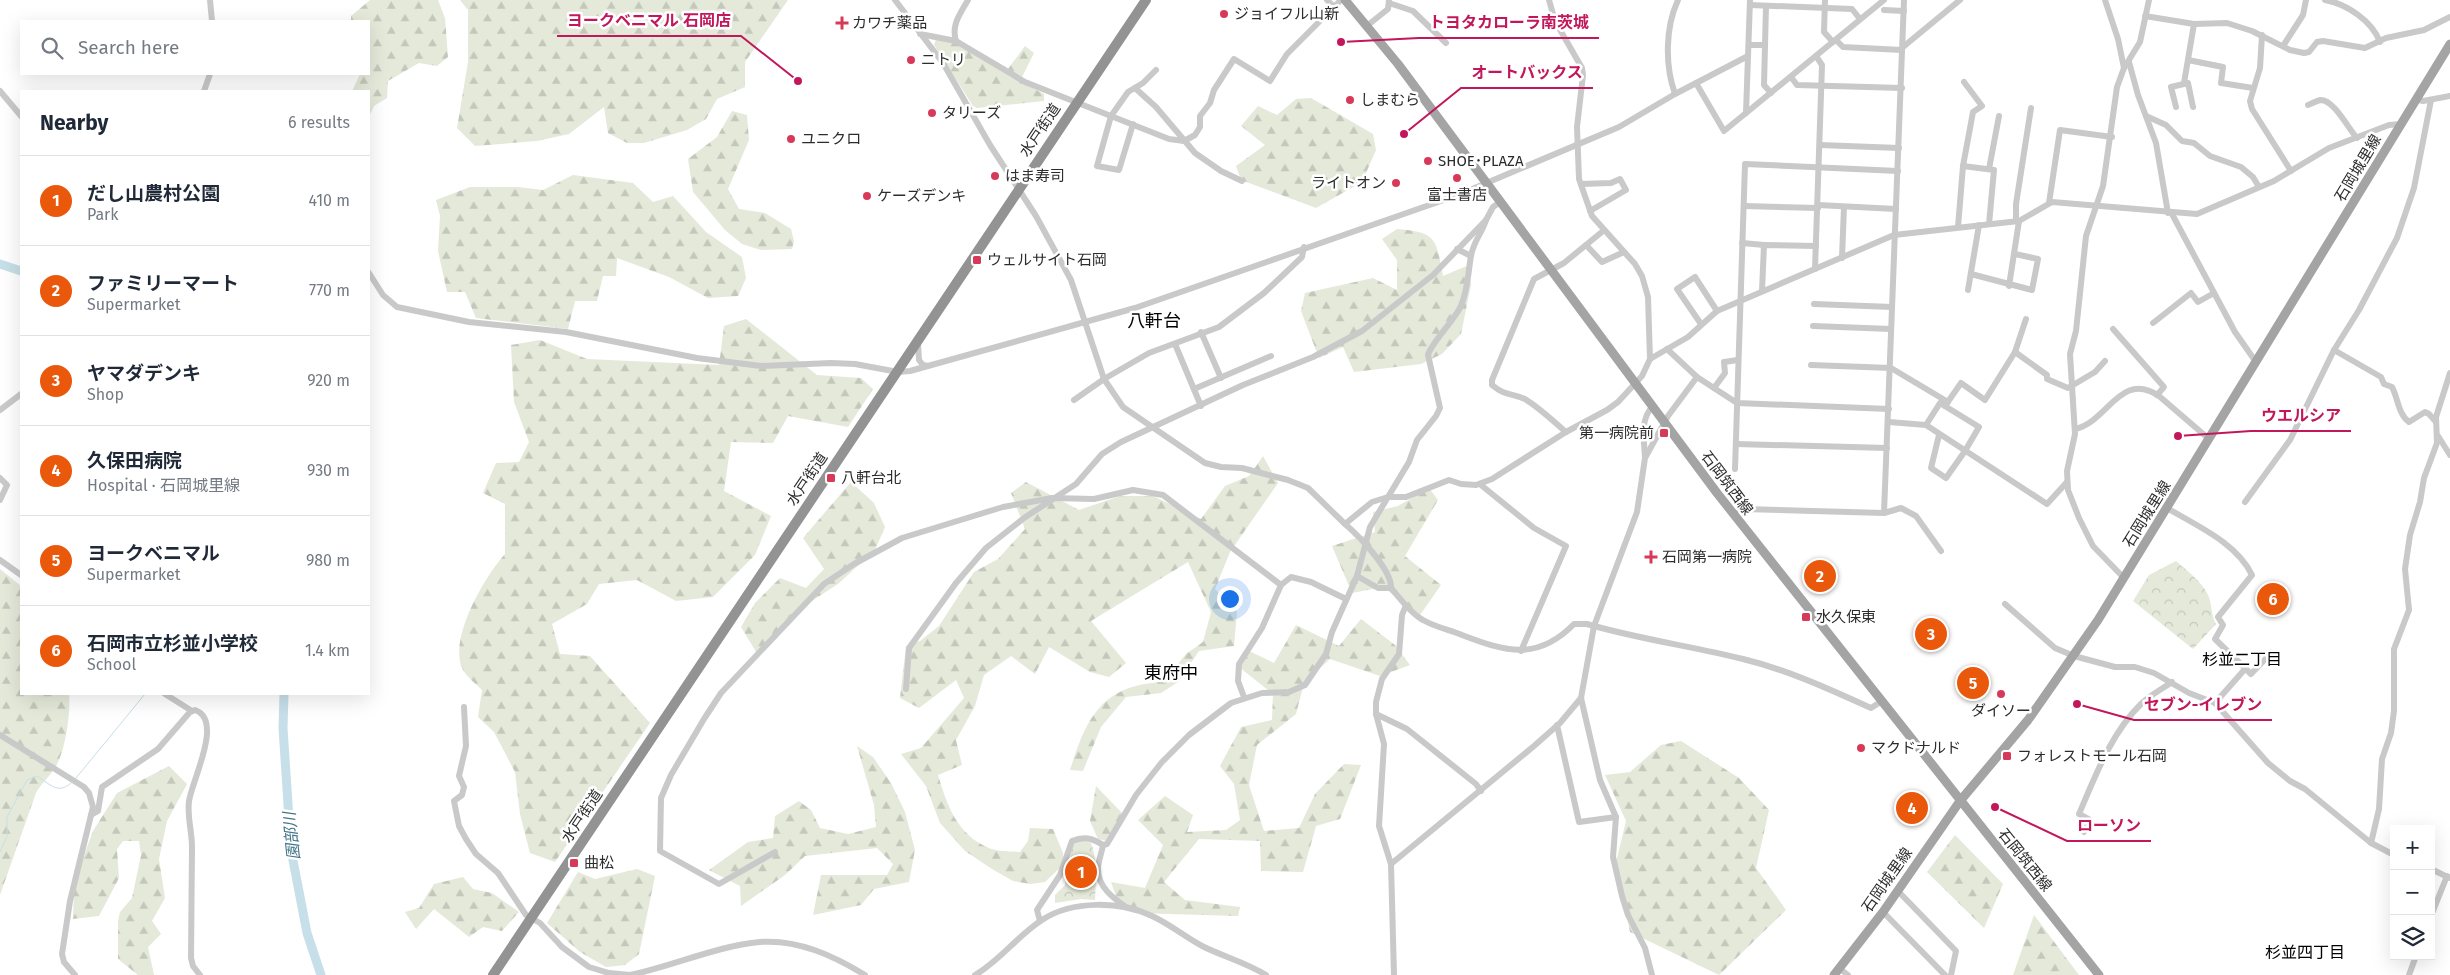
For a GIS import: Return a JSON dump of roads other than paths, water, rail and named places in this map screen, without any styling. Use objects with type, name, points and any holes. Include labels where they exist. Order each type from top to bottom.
[{"type":"highway","name":"水戸街道","points":[[493,975],[918,343],[1018,188],[1146,0]]},
{"type":"main road","name":"石岡筑西線","points":[[1345,0],[1368,25],[1733,514],[2099,975]]},
{"type":"main road","name":"石岡城里線","points":[[1836,972],[1882,912],[1960,801],[2028,720],[2074,656],[2124,578],[2450,44]]},
{"type":"street","points":[[210,0],[212,20]]},
{"type":"street","points":[[895,0],[943,63],[1036,216],[1072,280],[1104,379],[1123,407],[1205,463],[1221,467],[1242,468],[1288,480],[1308,488],[1366,542],[1368,550],[1387,573],[1391,581],[1391,588],[1422,620],[1499,649],[1521,651],[1537,649],[1552,643],[1574,624],[1579,623],[1755,662],[1802,677],[1871,708],[1882,701]]},
{"type":"street","points":[[956,41],[955,23],[968,0]]},
{"type":"street","points":[[1327,0],[1334,6]]},
{"type":"street","points":[[920,34],[956,41],[1010,75],[1076,104],[1169,139],[1184,141],[1195,135],[1200,127],[1200,116],[1210,103],[1214,90],[1234,59],[1270,81],[1287,54],[1341,0]]},
{"type":"street","points":[[1345,524],[1372,502],[1388,497],[1406,497],[1449,480],[1461,484],[1481,485],[1618,402],[1634,382],[1642,376],[1650,359],[1646,290],[1635,264],[1603,231],[1590,210],[1581,184],[1577,127],[1583,75],[1555,21],[1550,0]]},
{"type":"street","points":[[1675,94],[1668,72],[1670,20],[1678,0]]},
{"type":"street","points":[[1825,0],[1824,32],[1843,47],[1903,48],[1960,0]]},
{"type":"street","points":[[1696,83],[1724,131],[1884,0]]},
{"type":"street","points":[[1884,513],[1904,0]]},
{"type":"street","points":[[2105,0],[2116,32],[2124,68]]},
{"type":"street","points":[[2124,578],[2107,563],[2086,534],[2067,482],[2075,429],[2070,354],[2076,331],[2086,236],[2098,206],[2112,136],[2117,87],[2124,68],[2140,42],[2149,0]]},
{"type":"street","points":[[2283,46],[2304,15],[2306,0]]},
{"type":"street","points":[[2326,0],[2353,11],[2375,28],[2380,42]]},
{"type":"street","points":[[1368,25],[1388,9],[1389,1],[1413,11],[1446,43]]},
{"type":"street","points":[[1746,113],[1750,3],[1766,6],[1852,9],[1860,19]]},
{"type":"street","points":[[1766,6],[1764,85],[1771,93]]},
{"type":"street","points":[[1884,10],[1904,10]]},
{"type":"street","points":[[2145,16],[2194,24],[2227,24],[2262,35],[2283,46],[2304,53],[2309,52],[2317,42],[2323,41],[2365,48],[2386,38],[2424,30],[2450,17]]},
{"type":"street","points":[[2184,83],[2194,24]]},
{"type":"street","points":[[2262,35],[2260,68],[2250,101],[2252,109],[2290,171]]},
{"type":"street","points":[[1749,45],[1765,45]]},
{"type":"street","points":[[370,275],[383,295],[390,302],[397,307],[414,312],[469,322],[566,332],[706,359],[761,366],[855,364],[898,372],[928,366],[1135,308],[1458,195],[1619,128],[1675,94],[1748,56]]},
{"type":"street","points":[[1815,269],[1822,66],[1816,56]]},
{"type":"street","points":[[2188,60],[2223,67],[2221,83],[2254,88]]},
{"type":"street","points":[[2129,62],[2156,144],[2170,213],[2235,332],[2256,362]]},
{"type":"street","points":[[1133,124],[1119,170],[1097,166],[1111,116],[1128,92],[1143,83],[1156,70]]},
{"type":"street","points":[[204,90],[210,75]]},
{"type":"street","points":[[1790,77],[1797,85],[1902,88]]},
{"type":"street","points":[[1958,227],[1963,166],[1973,112],[1982,106],[1964,82]]},
{"type":"street","points":[[2176,107],[2172,87],[2184,83],[2188,83],[2193,107]]},
{"type":"street","points":[[1134,88],[1156,107],[1195,153],[1221,171],[1242,181]]},
{"type":"street","points":[[0,91],[20,115]]},
{"type":"street","points":[[2416,100],[2431,100],[2450,96]]},
{"type":"street","points":[[2308,106],[2319,100],[2326,101],[2342,117],[2357,138]]},
{"type":"street","points":[[2246,502],[2290,440],[2334,350],[2359,310],[2397,238],[2414,188],[2431,100]]},
{"type":"street","points":[[2009,286],[2015,254],[2018,221],[2016,204],[2031,108]]},
{"type":"street","points":[[1988,169],[1999,116]]},
{"type":"street","points":[[2146,116],[2166,125],[2182,141],[2194,143],[2210,156],[2241,167],[2253,177],[2259,187]]},
{"type":"street","points":[[1650,359],[1688,338],[1717,311],[1894,235],[2018,221],[2049,203],[2060,202],[2197,214],[2259,187],[2320,153],[2389,125],[2401,124]]},
{"type":"street","points":[[2049,203],[2060,130],[2112,136]]},
{"type":"street","points":[[1820,145],[1899,148]]},
{"type":"street","points":[[1735,469],[1745,164],[1898,171]]},
{"type":"street","points":[[1963,166],[1994,170],[1989,224]]},
{"type":"street","points":[[1581,184],[1611,183],[1620,179],[1626,190],[1590,210]]},
{"type":"street","points":[[1103,845],[1107,844],[1136,795],[1174,748],[1230,703],[1262,693],[1290,692],[1305,685],[1326,654],[1332,632],[1357,576],[1370,526],[1409,462],[1417,440],[1440,408],[1429,349],[1441,337],[1460,307],[1470,278],[1471,256],[1476,238],[1493,207],[1500,202]]},
{"type":"street","points":[[1744,206],[1844,206],[1896,209]]},
{"type":"street","points":[[1842,258],[1844,206]]},
{"type":"street","points":[[906,689],[910,648],[943,604],[956,583],[986,548],[1083,477],[1102,454],[1152,427],[1201,406],[1243,384],[1313,357],[1362,331],[1433,276],[1486,220]]},
{"type":"street","points":[[1968,290],[1978,226]]},
{"type":"street","points":[[1566,432],[1546,414],[1523,398],[1508,395],[1492,385],[1534,279],[1564,263],[1603,231]]},
{"type":"street","points":[[1742,243],[1816,246]]},
{"type":"street","points":[[1762,291],[1764,244]]},
{"type":"street","points":[[1587,246],[1602,262],[1624,252]]},
{"type":"street","points":[[1074,400],[1148,352],[1219,327],[1264,293],[1302,257],[1304,248]]},
{"type":"street","points":[[1457,249],[1471,256]]},
{"type":"street","points":[[1971,274],[2009,286],[2032,290],[2038,259],[2015,254]]},
{"type":"street","points":[[1701,324],[1677,289],[1695,278],[1717,311]]},
{"type":"street","points":[[2153,323],[2191,293],[2198,302],[2214,293]]},
{"type":"street","points":[[1814,304],[1892,307]]},
{"type":"street","points":[[1947,404],[1962,383],[1985,400],[2015,352],[2026,319]]},
{"type":"street","points":[[1813,326],[1891,329]]},
{"type":"street","points":[[2113,328],[2164,387],[2157,395]]},
{"type":"street","points":[[1201,332],[1221,378]]},
{"type":"street","points":[[918,343],[919,360],[923,365],[928,366]]},
{"type":"street","points":[[1175,344],[1201,406]]},
{"type":"street","points":[[1667,349],[1697,376],[1737,403],[1889,409]]},
{"type":"street","points":[[2334,350],[2381,377],[2384,384],[2392,386],[2398,407],[2406,420],[2409,422],[2426,412],[2436,423]]},
{"type":"street","points":[[2015,352],[2047,375],[2046,380],[2072,388]]},
{"type":"street","points":[[1194,389],[1271,356]]},
{"type":"street","points":[[1714,388],[1725,373],[1724,362],[1738,360]]},
{"type":"street","points":[[2072,388],[2095,372],[2105,360]]},
{"type":"street","points":[[1811,365],[1891,368],[1979,427],[1946,478],[1931,468],[1939,435]]},
{"type":"street","points":[[2450,373],[2436,417],[2438,435],[2450,455]]},
{"type":"street","points":[[1645,458],[1668,416],[1697,376]]},
{"type":"street","points":[[2075,429],[2088,425],[2126,391],[2141,389],[2157,395],[2209,439]]},
{"type":"street","points":[[0,410],[20,395]]},
{"type":"street","points":[[1926,425],[1940,403],[1947,404]]},
{"type":"street","points":[[1652,407],[1646,413],[1644,422],[1645,458],[1635,518],[1594,626],[1581,698],[1600,780],[1616,817],[1614,857],[1622,896],[1628,914],[1645,948],[1652,975]]},
{"type":"street","points":[[1888,422],[1926,425],[2047,504],[2067,482]]},
{"type":"street","points":[[2371,842],[2380,809],[2382,759],[2391,733],[2394,711],[2394,649],[2409,610],[2406,562],[2412,528],[2438,435]]},
{"type":"street","points":[[1736,444],[1887,448]]},
{"type":"street","points":[[0,478],[7,485],[0,500]]},
{"type":"street","points":[[1481,485],[1534,528],[1566,546],[1521,651]]},
{"type":"street","points":[[775,852],[719,884],[660,851],[661,798],[671,775],[721,693],[824,584],[854,564],[902,538],[1003,507],[1052,498],[1094,499],[1133,490],[1163,495],[1281,585]]},
{"type":"street","points":[[1733,514],[1743,508],[1884,513],[1901,508],[1916,516],[1941,551]]},
{"type":"street","points":[[2167,508],[2218,538],[2248,567],[2252,575],[2218,617],[2223,625],[2215,639],[2251,674],[2271,653]]},
{"type":"street","points":[[0,560],[20,574]]},
{"type":"street","points":[[1357,576],[1378,588],[1391,588]]},
{"type":"street","points":[[1244,698],[1238,681],[1239,664],[1262,628],[1281,585],[1291,577],[1311,582],[1346,599]]},
{"type":"street","points":[[2006,604],[2054,648],[2074,656],[2115,667],[2135,668],[2154,673],[2189,693],[2215,703],[2268,763],[2290,781],[2305,789],[2371,842],[2390,852]]},
{"type":"street","points":[[1394,975],[1391,864],[1379,826],[1384,744],[1376,714],[1376,702],[1382,680],[1399,654],[1402,615],[1406,605]]},
{"type":"street","points":[[2215,703],[2245,669]]},
{"type":"street","points":[[2084,832],[2090,820],[2079,814],[2090,784],[2116,738],[2141,704],[2172,682]]},
{"type":"street","points":[[167,695],[192,711],[201,712],[205,716],[207,728],[205,748],[188,802],[192,844],[191,958],[193,966],[200,975]]},
{"type":"street","points":[[1391,864],[1481,791],[1557,725],[1581,698]]},
{"type":"street","points":[[464,707],[466,746],[459,776],[464,787],[462,795],[454,801],[460,826],[476,854],[498,873],[526,914],[532,917],[562,947],[589,967],[609,974],[630,975],[658,969],[734,946],[762,942],[789,944],[823,952],[863,974]]},
{"type":"street","points":[[91,815],[98,811],[102,787],[158,749],[192,711]]},
{"type":"street","points":[[1376,714],[1408,729],[1476,784],[1481,791]]},
{"type":"street","points":[[1557,725],[1579,822],[1616,817]]},
{"type":"street","points":[[0,735],[84,787],[91,798],[91,815],[70,901],[62,954],[64,962],[75,975]]},
{"type":"street","points":[[1040,921],[1037,910],[1060,875],[1072,841],[1081,837],[1094,839],[1103,845]]},
{"type":"street","points":[[1103,845],[1098,869],[1102,884],[1107,892],[1126,908]]},
{"type":"street","points":[[2431,915],[2448,877],[2433,870]]},
{"type":"street","points":[[1897,890],[1956,950],[1952,975]]},
{"type":"street","points":[[975,975],[1040,921],[1075,907],[1101,904],[1151,915],[1200,945],[1253,967],[1266,975]]},
{"type":"street","points":[[1882,912],[1944,975]]},
{"type":"street","points":[[2409,975],[2415,960]]},
{"type":"street","points":[[1836,972],[1848,975]]},
{"type":"waterway","name":"園部川","points":[[0,264],[20,271]]},
{"type":"waterway","points":[[76,778],[144,695]]},
{"type":"waterway","name":"園部川","points":[[284,695],[283,728],[291,850],[307,933],[321,975]]},
{"type":"waterway","points":[[0,852],[7,836],[7,817],[27,780],[37,776],[58,788],[71,783]]},
{"type":"place","name":"ジョイフル山新","points":[[1224,14]]},
{"type":"place","name":"カワチ薬品","points":[[842,23]]},
{"type":"place","name":"トヨタカローラ南茨城","points":[[1341,42]]},
{"type":"place","name":"ニトリ","points":[[911,60]]},
{"type":"place","name":"ヨークベニマル 石岡店","points":[[798,81]]},
{"type":"place","name":"しまむら","points":[[1350,100]]},
{"type":"place","name":"タリーズ","points":[[932,113]]},
{"type":"place","name":"オートバックス","points":[[1404,134]]},
{"type":"place","name":"ユニクロ","points":[[791,139]]},
{"type":"place","name":"SHOE･PLAZA","points":[[1428,161]]},
{"type":"place","name":"はま寿司","points":[[995,176]]},
{"type":"place","name":"富士書店","points":[[1457,178]]},
{"type":"place","name":"ライトオン","points":[[1396,183]]},
{"type":"place","name":"ケーズデンキ","points":[[867,196]]},
{"type":"place","name":"ウェルサイト石岡","points":[[977,260]]},
{"type":"place","name":"第一病院前","points":[[1664,433]]},
{"type":"place","name":"ウエルシア","points":[[2178,436]]},
{"type":"place","name":"八軒台北","points":[[831,478]]},
{"type":"place","name":"石岡第一病院","points":[[1651,557]]},
{"type":"place","name":"ファミリーマート","points":[[1820,576]]},
{"type":"place","name":"石岡市立杉並小学校","points":[[2273,599]]},
{"type":"place","name":"水久保東","points":[[1806,617]]},
{"type":"place","name":"ヤマダデンキ","points":[[1931,634]]},
{"type":"place","name":"ヨークベニマル","points":[[1973,683]]},
{"type":"place","name":"ダイソー","points":[[2001,694]]},
{"type":"place","name":"セブン-イレブン","points":[[2077,704]]},
{"type":"place","name":"マクドナルド","points":[[1861,748]]},
{"type":"place","name":"フォレストモール石岡","points":[[2007,756]]},
{"type":"place","name":"ローソン","points":[[1995,807]]},
{"type":"place","name":"久保田病院","points":[[1912,808]]},
{"type":"place","name":"曲松","points":[[574,863]]},
{"type":"place","name":"だし山農村公園","points":[[1081,872]]},
{"type":"district","name":"八軒台","points":[[1154,321]]},
{"type":"district","name":"杉並二丁目","points":[[2242,659]]},
{"type":"district","name":"東府中","points":[[1171,673]]},
{"type":"district","name":"杉並四丁目","points":[[2305,952]]}]
